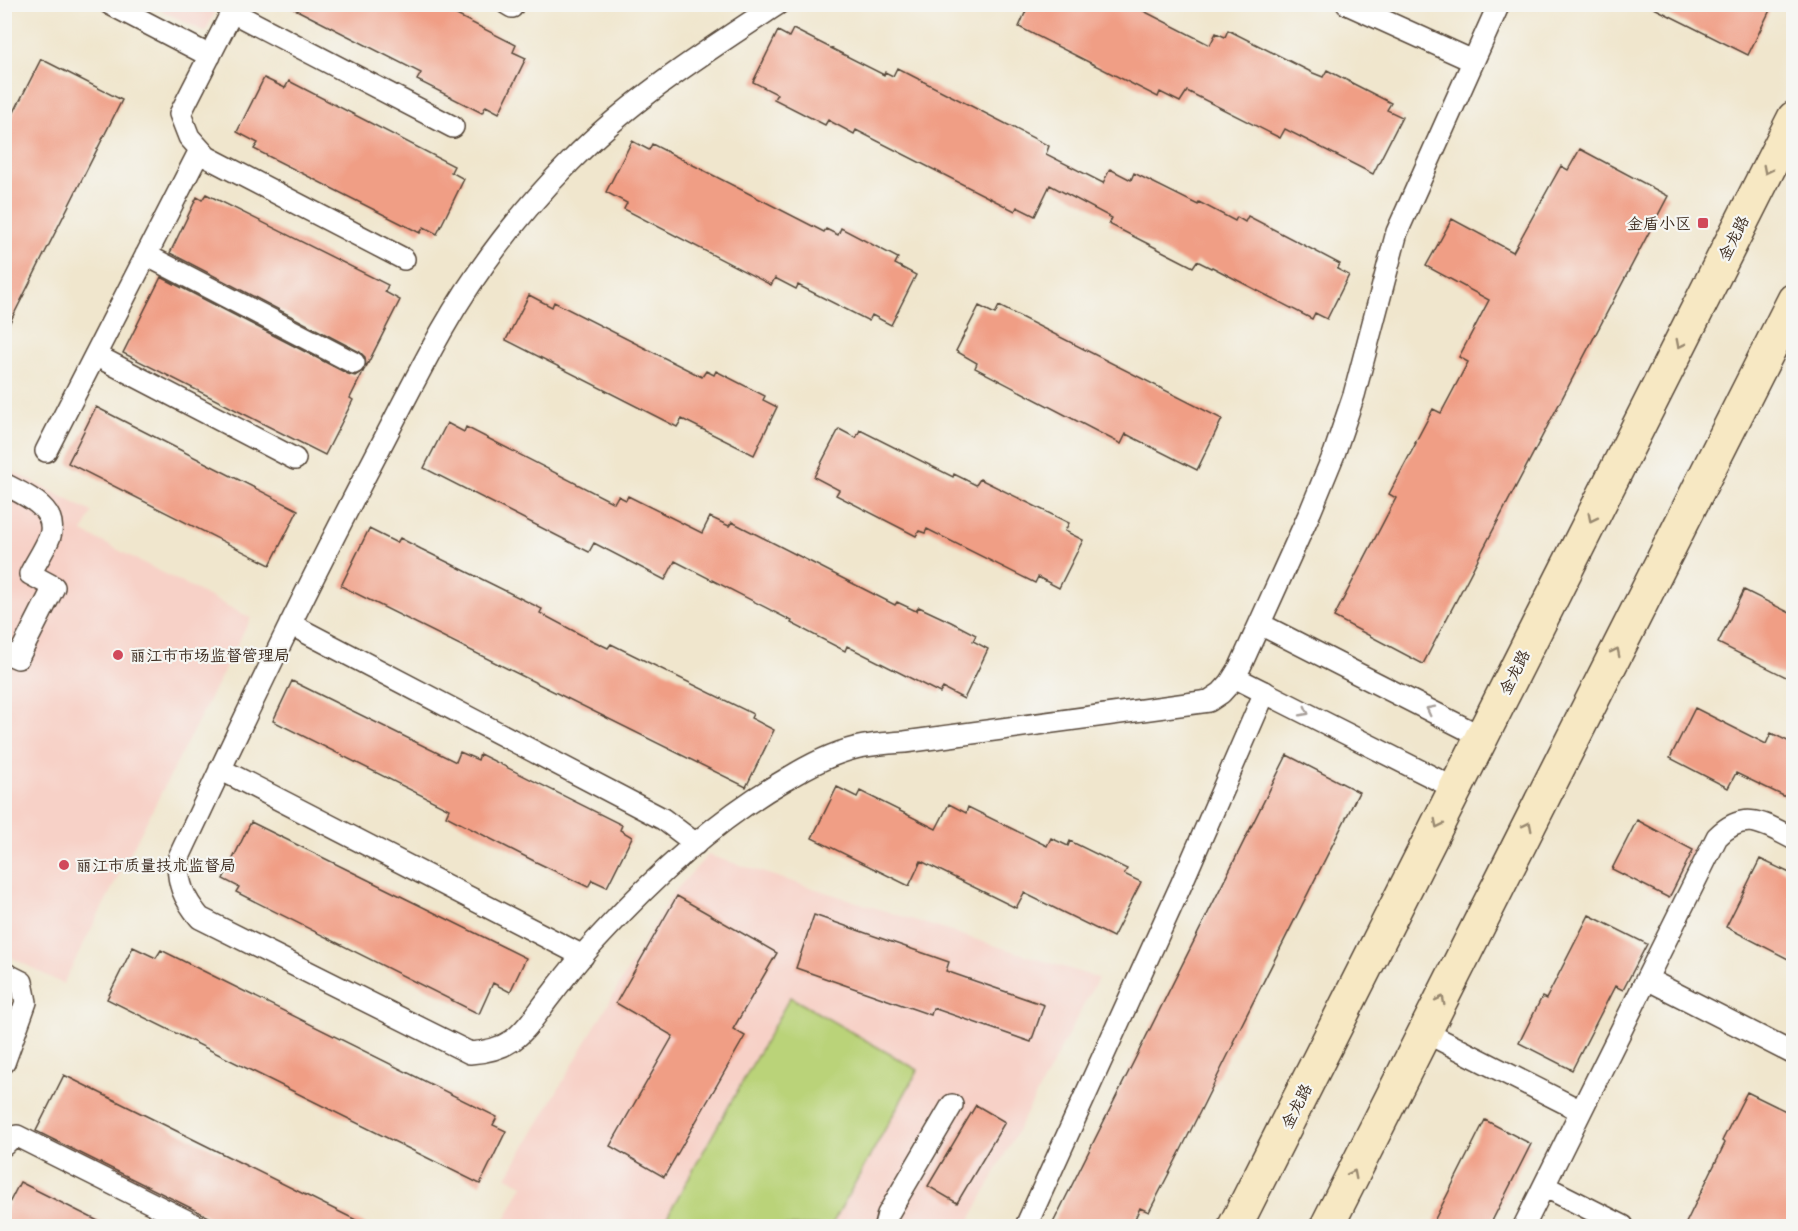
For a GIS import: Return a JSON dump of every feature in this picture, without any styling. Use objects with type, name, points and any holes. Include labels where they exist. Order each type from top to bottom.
[{"type":"main road","name":"金龙路","points":[[1235,1227],[1794,118]]},
{"type":"main road","points":[[1327,1227],[1794,300]]},
{"type":"lane","points":[[110,4],[210,56]]},
{"type":"lane","points":[[778,4],[665,80],[617,118],[571,160],[537,198],[472,283],[442,330],[319,562],[178,857],[177,871],[180,886],[184,897],[200,918],[470,1053],[485,1052],[512,1040],[523,1031],[583,956],[638,896],[733,813],[763,792],[811,764],[853,748],[1209,701],[1221,693],[1234,676],[1260,624],[1334,453],[1354,395],[1397,231],[1499,4]]},
{"type":"lane","points":[[1347,4],[1473,62]]},
{"type":"lane","points":[[404,259],[207,158],[189,137],[180,114],[234,8],[453,127]]},
{"type":"lane","points":[[46,451],[200,150]]},
{"type":"lane","points":[[146,255],[354,363]]},
{"type":"lane","points":[[95,355],[295,459]]},
{"type":"lane","points":[[4,484],[31,497],[48,516],[51,535],[30,574],[54,586],[18,658],[4,652]]},
{"type":"lane","points":[[290,624],[663,819],[696,844]]},
{"type":"lane","points":[[1260,624],[1482,737]]},
{"type":"lane","points":[[1234,676],[1456,789]]},
{"type":"lane","points":[[1026,1227],[1181,885],[1265,692]]},
{"type":"lane","points":[[220,769],[583,956]]},
{"type":"lane","points":[[1524,1227],[1717,837],[1732,824],[1744,820],[1757,821],[1794,838]]},
{"type":"lane","points":[[4,973],[22,982],[26,1002],[4,1063]]},
{"type":"lane","points":[[1647,979],[1794,1054]]},
{"type":"lane","points":[[1425,1032],[1581,1111]]},
{"type":"lane","points":[[882,1222],[951,1106]]},
{"type":"lane","points":[[4,1145],[17,1136],[197,1227]]},
{"type":"lane","points":[[1544,1186],[1623,1227]]},
{"type":"shaded area","points":[[150,5],[219,5],[205,32]]},
{"type":"shaded area","points":[[4,467],[92,512],[83,532],[251,618],[63,984],[5,954]]},
{"type":"shaded area","points":[[708,855],[1098,978],[967,1226],[502,1226],[523,1185],[507,1177],[673,893]]},
{"type":"green space","points":[[790,997],[918,1070],[831,1226],[677,1226],[665,1220]]},
{"type":"building","points":[[285,4],[435,4],[516,45],[513,52],[526,58],[499,113],[486,106],[482,113],[417,80],[421,73]]},
{"type":"building","points":[[1029,4],[1130,4],[1210,45],[1216,33],[1225,37],[1228,30],[1313,73],[1323,77],[1327,70],[1391,103],[1387,110],[1402,117],[1373,174],[1285,129],[1280,138],[1187,91],[1180,102],[1160,92],[1158,97],[1019,27]]},
{"type":"building","points":[[1646,4],[1773,4],[1748,55]]},
{"type":"building","points":[[793,29],[884,75],[885,72],[893,76],[897,68],[1049,146],[1046,154],[1103,183],[1110,169],[1131,180],[1134,173],[1235,221],[1237,217],[1245,222],[1248,216],[1340,264],[1337,269],[1349,275],[1327,319],[1315,313],[1312,319],[1212,267],[1197,261],[1193,267],[1109,224],[1112,218],[1050,185],[1035,216],[1017,207],[1015,211],[856,130],[854,134],[828,120],[825,125],[774,99],[777,94],[753,82],[778,31],[789,37]]},
{"type":"building","points":[[41,59],[122,100],[4,334],[4,132]]},
{"type":"building","points":[[264,78],[285,88],[289,81],[454,166],[451,172],[464,179],[437,234],[424,227],[420,233],[254,149],[258,143],[237,132]]},
{"type":"building","points":[[632,141],[649,150],[652,144],[824,232],[826,229],[838,235],[841,228],[898,258],[895,264],[916,275],[891,325],[872,315],[869,321],[798,285],[796,289],[775,278],[771,285],[624,209],[627,203],[606,192]]},
{"type":"building","points":[[1580,149],[1668,196],[1423,664],[1334,617],[1396,498],[1389,494],[1415,443],[1433,409],[1441,413],[1468,362],[1459,357],[1489,300],[1426,266],[1452,219],[1513,252],[1561,166],[1568,170]]},
{"type":"building","points":[[206,194],[388,285],[385,292],[400,300],[366,367],[365,357],[360,352],[170,253],[197,197],[202,200]]},
{"type":"building","points":[[161,277],[348,374],[355,376],[364,370],[350,398],[353,400],[325,455],[123,353]]},
{"type":"building","points":[[529,295],[552,307],[554,302],[702,377],[706,371],[714,375],[716,371],[765,396],[763,400],[777,407],[754,455],[682,419],[677,427],[506,340]]},
{"type":"building","points":[[979,306],[995,314],[999,306],[1222,419],[1197,470],[1126,434],[1121,444],[975,368],[977,363],[956,351]]},
{"type":"building","points":[[96,407],[298,510],[270,565],[68,463]]},
{"type":"building","points":[[447,423],[464,432],[466,427],[614,503],[618,496],[626,500],[628,496],[702,533],[710,517],[729,526],[732,522],[895,605],[897,602],[916,611],[919,607],[951,622],[976,635],[973,641],[988,649],[964,699],[943,688],[940,693],[847,646],[845,651],[675,561],[665,580],[594,543],[589,552],[424,468]]},
{"type":"building","points":[[839,429],[856,438],[860,430],[953,477],[954,474],[976,485],[980,479],[1069,523],[1065,531],[1083,540],[1059,588],[1038,577],[1035,583],[927,529],[925,533],[919,531],[916,536],[836,495],[839,490],[814,477]]},
{"type":"building","points":[[369,529],[397,543],[400,538],[542,609],[540,613],[585,637],[608,648],[611,644],[753,714],[751,718],[774,730],[746,787],[341,586]]},
{"type":"building","points":[[1744,590],[1794,615],[1794,681],[1718,643]]},
{"type":"building","points":[[292,681],[456,762],[460,752],[478,760],[480,754],[622,825],[620,830],[632,837],[607,887],[592,880],[588,887],[536,862],[446,816],[449,809],[273,721]]},
{"type":"building","points":[[1695,708],[1766,744],[1771,733],[1794,744],[1794,801],[1736,773],[1728,788],[1670,758]]},
{"type":"building","points":[[1287,755],[1359,792],[1180,1152],[1149,1212],[1140,1208],[1131,1227],[1051,1227]]},
{"type":"building","points":[[837,787],[857,797],[860,791],[936,829],[949,804],[966,813],[968,807],[1047,846],[1051,838],[1068,846],[1070,841],[1127,869],[1124,874],[1141,882],[1113,937],[1024,893],[1016,908],[921,861],[909,886],[812,838]]},
{"type":"building","points":[[1637,820],[1693,850],[1669,898],[1612,869]]},
{"type":"building","points":[[251,822],[526,958],[510,992],[493,983],[479,1014],[236,892],[239,887],[223,879]]},
{"type":"building","points":[[1760,859],[1794,875],[1794,962],[1726,927]]},
{"type":"building","points":[[677,896],[777,953],[733,1029],[745,1036],[664,1177],[610,1146],[673,1036],[616,1003]]},
{"type":"building","points":[[814,915],[949,962],[946,971],[1044,1005],[1031,1042],[933,1008],[931,1015],[796,968]]},
{"type":"building","points":[[1589,915],[1647,944],[1623,990],[1615,986],[1572,1070],[1519,1043],[1542,997],[1546,999]]},
{"type":"building","points":[[133,947],[156,958],[161,950],[497,1117],[493,1125],[506,1131],[480,1184],[107,999]]},
{"type":"building","points":[[64,1075],[370,1227],[229,1227],[36,1131]]},
{"type":"building","points":[[1747,1092],[1794,1115],[1794,1227],[1684,1227],[1725,1143],[1722,1141]]},
{"type":"building","points":[[976,1105],[1005,1122],[957,1203],[928,1186]]},
{"type":"building","points":[[1485,1120],[1531,1144],[1489,1227],[1431,1227]]},
{"type":"building","points":[[20,1182],[110,1227],[4,1227],[4,1213]]},
{"type":"place","name":"金盾小区","points":[[1703,223]]},
{"type":"place","name":"丽江市市场监督管理局","points":[[118,655]]},
{"type":"place","name":"丽江市质量技术监督局","points":[[64,865]]}]
